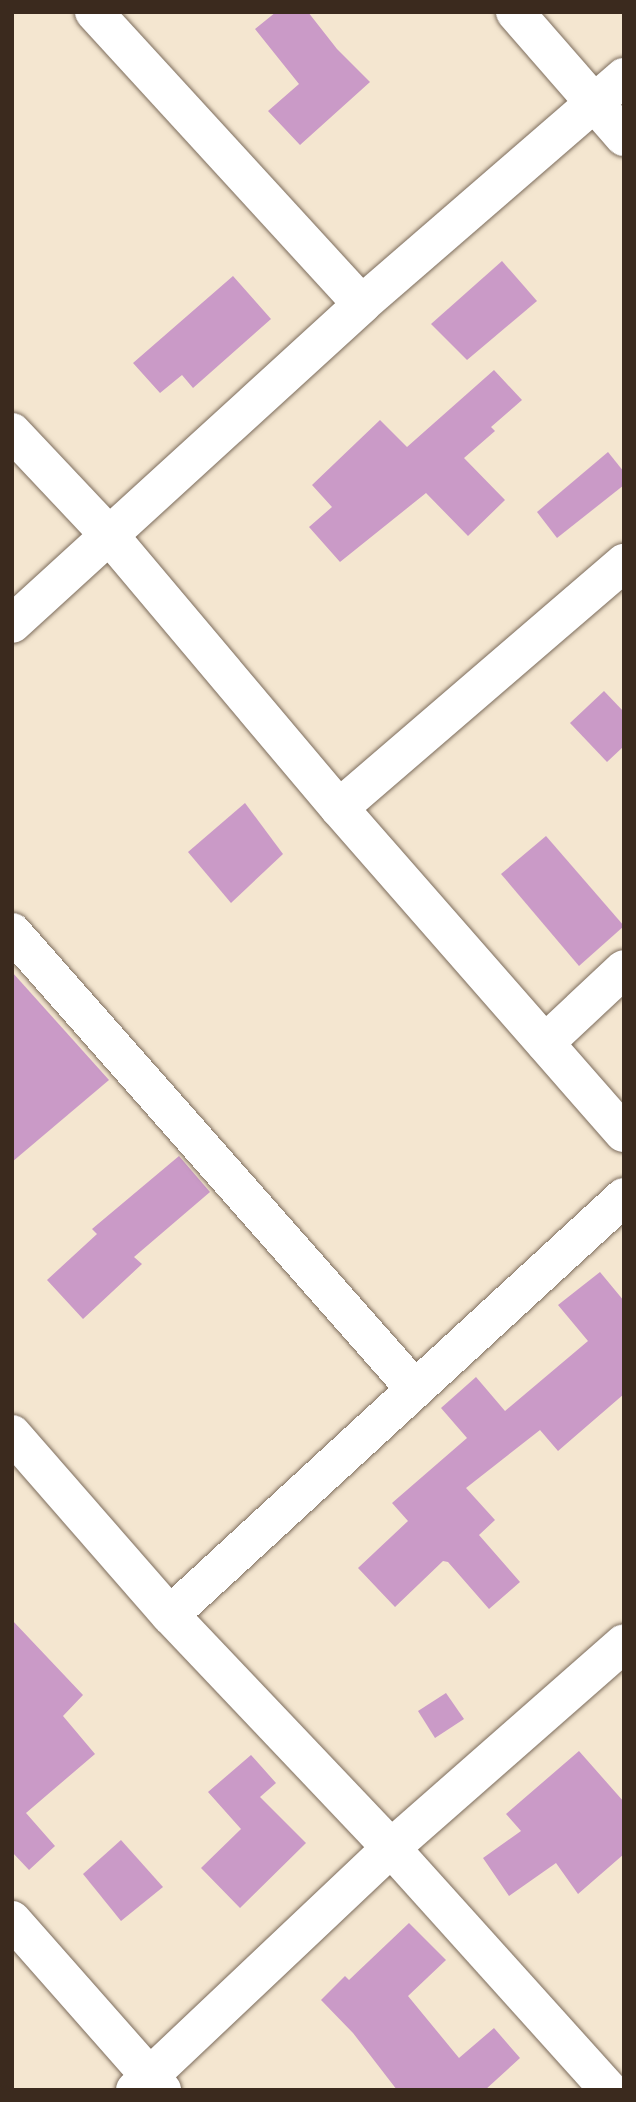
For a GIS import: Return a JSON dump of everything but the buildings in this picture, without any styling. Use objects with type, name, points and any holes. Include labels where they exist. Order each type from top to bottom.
[{"type":"street","points":[[94,12],[362,304]]},
{"type":"street","points":[[515,12],[624,136]]},
{"type":"street","points":[[12,624],[362,304],[624,77]]},
{"type":"street","points":[[12,432],[109,535],[339,808],[624,1133]]},
{"type":"street","points":[[339,808],[624,563]]},
{"type":"street","points":[[12,932],[414,1388]]},
{"type":"street","points":[[545,1043],[624,969]]},
{"type":"street","points":[[170,1615],[624,1197]]},
{"type":"street","points":[[12,1434],[170,1615],[391,1848],[608,2090]]},
{"type":"street","points":[[12,1920],[149,2085],[391,1848],[624,1643]]}]
